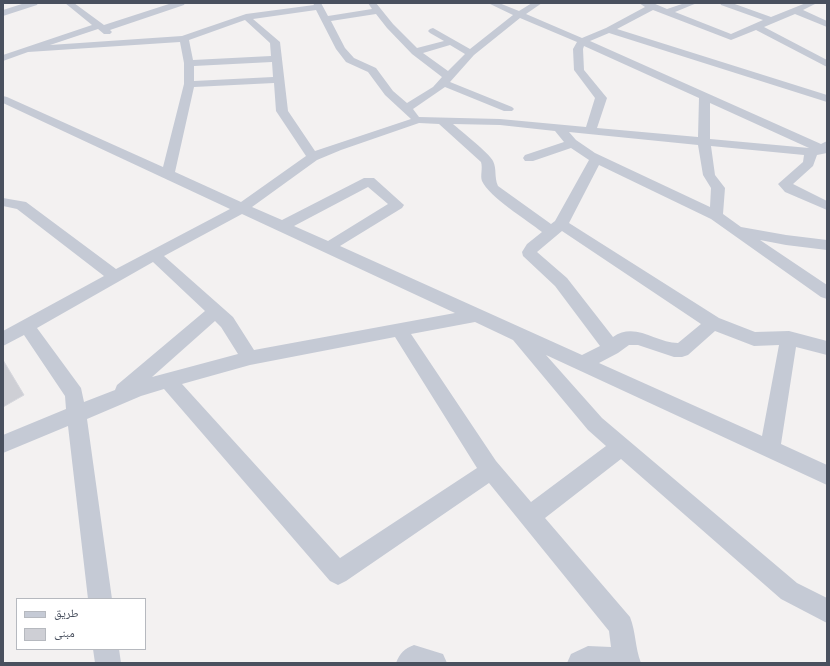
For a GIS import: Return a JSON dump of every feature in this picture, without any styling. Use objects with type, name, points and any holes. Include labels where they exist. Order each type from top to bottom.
[{"type":"street","points":[[3,13],[34,3]]},
{"type":"street","points":[[69,3],[122,42]]},
{"type":"street","points":[[3,58],[26,49],[101,28],[180,3]]},
{"type":"street","points":[[492,3],[582,41],[822,150]]},
{"type":"street","points":[[406,109],[437,89],[470,53],[520,14],[538,3]]},
{"type":"street","points":[[643,3],[731,37],[813,3]]},
{"type":"street","points":[[668,12],[693,3]]},
{"type":"street","points":[[724,3],[770,20]]},
{"type":"street","points":[[26,49],[184,39],[261,12],[318,5],[341,49],[350,60],[372,70],[389,93],[418,120]]},
{"type":"street","points":[[590,132],[602,98],[579,70],[578,49],[582,41],[608,30],[653,6]]},
{"type":"street","points":[[325,19],[375,7],[415,52],[446,80],[508,109]]},
{"type":"street","points":[[794,10],[827,24]]},
{"type":"street","points":[[246,18],[274,42],[282,111],[313,157]]},
{"type":"street","points":[[756,26],[827,64]]},
{"type":"street","points":[[608,30],[824,96]]},
{"type":"street","points":[[433,31],[470,53]]},
{"type":"street","points":[[168,175],[189,84],[189,63],[184,39]]},
{"type":"street","points":[[415,52],[451,42]]},
{"type":"street","points":[[189,63],[277,59]]},
{"type":"street","points":[[189,84],[279,80]]},
{"type":"street","points":[[705,96],[704,141],[709,175],[718,188],[716,216]]},
{"type":"street","points":[[7,104],[282,226],[827,474]]},
{"type":"street","points":[[3,340],[115,276],[242,208],[313,157],[337,147],[418,120],[500,122],[590,132],[822,150]]},
{"type":"street","points":[[441,120],[487,161],[489,167],[488,179],[493,188],[713,324],[754,339],[789,338],[827,348]]},
{"type":"street","points":[[560,129],[572,143],[596,158],[716,216],[827,293]]},
{"type":"street","points":[[529,158],[572,143]]},
{"type":"street","points":[[822,150],[785,184],[790,189],[827,206]]},
{"type":"street","points":[[596,158],[556,228],[529,252],[531,256],[561,282],[612,348]]},
{"type":"street","points":[[282,226],[369,181],[398,205],[328,247]]},
{"type":"street","points":[[3,202],[21,205],[115,276]]},
{"type":"street","points":[[738,230],[786,240],[827,245]]},
{"type":"street","points":[[154,255],[227,322],[250,358]]},
{"type":"street","points":[[116,398],[216,311]]},
{"type":"street","points":[[3,444],[138,389],[168,380],[250,358],[478,316]]},
{"type":"street","points":[[582,363],[612,348],[622,340],[638,338],[674,350],[682,350],[713,324]]},
{"type":"street","points":[[27,326],[74,394],[100,598]]},
{"type":"street","points":[[400,331],[491,470],[621,626],[626,661],[588,659],[580,663]]},
{"type":"street","points":[[516,333],[595,424],[790,592],[827,611]]},
{"type":"street","points":[[770,449],[789,338]]},
{"type":"street","points":[[168,380],[338,573],[491,470]]},
{"type":"street","points":[[530,516],[621,447]]},
{"type":"street","points":[[106,650],[108,663]]},
{"type":"street","points":[[409,663],[414,658],[434,663]]},
{"type":"building","points":[[3,360],[24,395],[3,407]]}]
